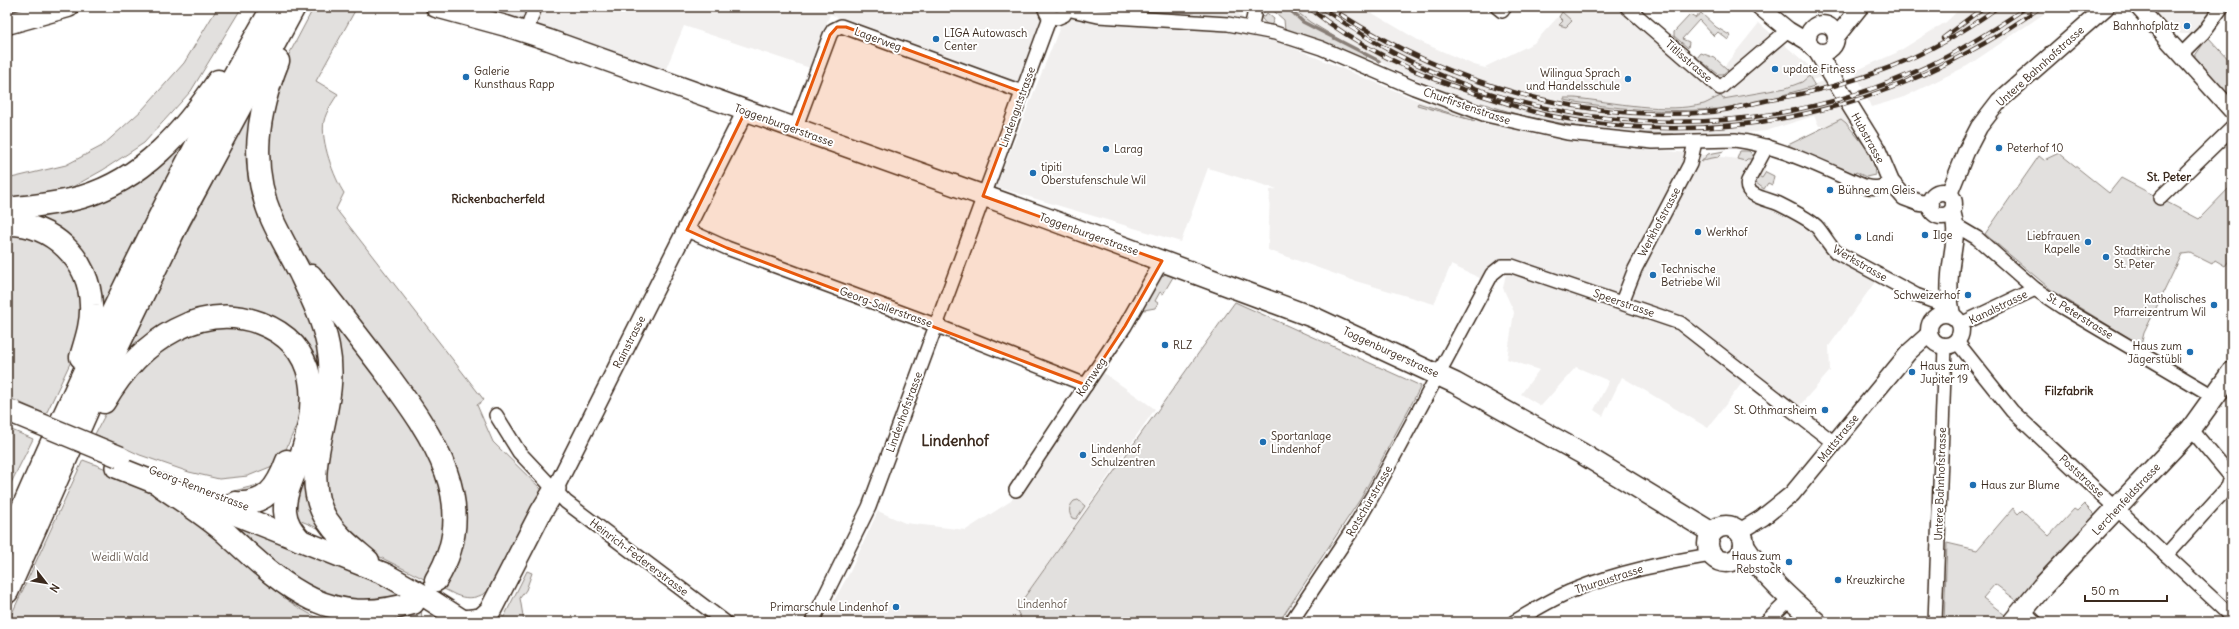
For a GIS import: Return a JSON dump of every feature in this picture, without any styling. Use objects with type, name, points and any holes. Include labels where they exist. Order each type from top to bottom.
[{"type":"highway","points":[[7,209],[81,197],[110,186],[141,168],[162,150],[188,122],[272,7]]},
{"type":"highway","points":[[7,544],[51,446],[162,215],[272,7]]},
{"type":"highway","points":[[7,592],[56,479],[179,220],[294,7]]},
{"type":"highway","points":[[303,7],[272,75],[259,125],[257,155],[260,182],[272,220],[320,317],[330,356],[329,392],[316,466],[317,497],[327,520],[337,533],[368,561]]},
{"type":"highway","points":[[7,224],[34,228],[61,242],[77,260],[89,286],[92,305],[88,333],[51,446]]},
{"type":"highway","points":[[283,240],[412,408],[442,459],[452,490],[455,513],[454,537],[449,557],[436,580]]},
{"type":"highway","points":[[56,479],[74,463],[99,410],[125,371],[147,349],[163,337],[200,319],[224,316],[248,319],[264,324],[283,336],[298,353],[308,371],[313,399],[309,428],[287,498],[285,509],[287,522],[300,540]]},
{"type":"highway","points":[[235,503],[256,502],[268,495],[285,467],[302,426],[311,414]]},
{"type":"highway","name":"Georg-Rennerstrasse","points":[[10,417],[118,462],[287,522],[328,539],[341,548],[368,561],[385,574]]},
{"type":"highway","name":"Georg-Rennerstrasse","points":[[118,462],[161,486],[385,574],[426,597],[465,622]]},
{"type":"highway","points":[[161,486],[213,522],[286,591],[316,610],[347,619],[367,619],[391,614],[413,603]]},
{"type":"highway","points":[[465,622],[481,619],[490,611],[540,512],[554,489]]},
{"type":"main road","points":[[7,24],[68,7]]},
{"type":"main road","name":"Toggenburgerstrasse","points":[[436,7],[526,33],[746,110],[1315,318],[1438,374],[1561,441],[1711,532]]},
{"type":"main road","name":"Lerchenfeldstrasse","points":[[2023,618],[2118,509],[2191,429],[2213,396],[2232,372]]},
{"type":"main road","points":[[1787,596],[1748,569],[1731,562],[1720,562],[1710,555],[1707,541],[1711,532],[1722,526],[1728,526],[1742,539],[1754,562],[1787,596],[1816,622]]},
{"type":"main road","points":[[1731,562],[1740,555],[1742,539]]},
{"type":"street","points":[[526,33],[535,7]]},
{"type":"street","points":[[1251,28],[1254,7]]},
{"type":"street","name":"Titlisstrasse","points":[[1627,7],[1720,88],[1788,30]]},
{"type":"street","points":[[1760,7],[1788,30],[1813,47],[1826,52],[1860,7]]},
{"type":"street","points":[[1776,7],[1792,21],[1808,26],[1821,25],[1834,30],[1835,42],[1832,74]]},
{"type":"street","points":[[1813,47],[1809,33],[1853,7]]},
{"type":"street","name":"Untere Bahnhofstrasse","points":[[1949,194],[1966,152],[1976,133],[1999,101],[2106,7]]},
{"type":"street","points":[[2138,7],[2232,111]]},
{"type":"street","points":[[2182,54],[2203,33],[2222,7]]},
{"type":"street","points":[[1047,12],[1060,17],[1068,8]]},
{"type":"street","name":"Churfirstenstrasse","points":[[1068,8],[1098,16],[1251,28],[1293,38],[1441,99],[1509,122],[1598,137],[1653,142],[1735,140],[1779,149],[1874,189],[1882,188],[1891,182]]},
{"type":"street","name":"Lindengutstrasse","points":[[983,196],[1022,92],[1047,12]]},
{"type":"street","name":"Lagerweg","points":[[795,129],[830,35],[833,30],[841,26],[1022,92]]},
{"type":"street","name":"Hubstrasse","points":[[1813,47],[1827,70],[1832,74],[1877,149],[1891,182],[1904,197],[1920,203],[1931,204]]},
{"type":"street","name":"Rainstrasse","points":[[554,489],[687,230],[746,110]]},
{"type":"street","points":[[2160,198],[2232,128]]},
{"type":"street","name":"Werkhofstrasse","points":[[1622,302],[1635,269],[1690,164],[1695,142]]},
{"type":"street","name":"Werkstrasse","points":[[1767,146],[1748,181],[1747,187],[1751,192],[1780,204],[1816,226],[1836,252],[1948,314]]},
{"type":"street","points":[[1948,314],[1930,324],[1929,334],[1933,342],[1951,344],[1961,334],[1948,314],[1950,278],[1956,236],[1950,218],[1954,203],[1949,194],[1938,194],[1934,196],[1931,204],[1934,212],[1950,218]]},
{"type":"street","name":"Lindenhofstrasse","points":[[812,622],[869,507],[983,196]]},
{"type":"street","name":"St. Peterstrasse","points":[[1950,218],[1977,238],[2035,289],[2062,307],[2213,396]]},
{"type":"street","name":"Georg-Sailerstrasse","points":[[687,230],[727,248],[935,325],[1086,385]]},
{"type":"street","name":"Kornweg","points":[[1016,490],[1125,326],[1162,261]]},
{"type":"street","name":"Speerstrasse","points":[[1438,374],[1492,274],[1502,266],[1512,266],[1622,302],[1680,323],[1691,329],[1834,442]]},
{"type":"street","name":"Kanalstrasse","points":[[1948,314],[2035,289]]},
{"type":"street","name":"Mattstrasse","points":[[1742,539],[1762,518],[1792,494],[1909,352],[1929,334]]},
{"type":"street","name":"Untere Bahnhofstrasse","points":[[1935,622],[1951,344]]},
{"type":"street","name":"Poststrasse","points":[[1951,344],[2012,411],[2227,612],[2232,619]]},
{"type":"street","name":"Rotschürstrasse","points":[[1291,622],[1355,526],[1438,374]]},
{"type":"street","points":[[496,415],[519,452],[554,489]]},
{"type":"street","points":[[2166,555],[2228,487],[2231,477],[2191,429]]},
{"type":"street","name":"Heinrich-Federerstrasse","points":[[554,489],[566,502],[725,622]]},
{"type":"street","name":"Thuraustrasse","points":[[1514,622],[1572,590],[1606,578],[1669,562],[1710,555]]},
{"type":"street","points":[[1766,622],[1787,596]]},
{"type":"highlighted area","points":[[837,27],[846,27],[1022,92],[983,196],[1162,261],[1125,326],[1086,385],[727,248],[687,230],[746,110],[795,129],[830,35]]},
{"type":"shaded area","points":[[465,7],[1067,7],[1022,92],[830,14],[810,68],[684,26],[665,71]]},
{"type":"shaded area","points":[[1068,7],[1232,7],[1258,33],[1417,100],[1539,136],[1765,162],[1765,188],[1880,275],[1829,346],[1830,371],[1794,412],[1748,375],[1708,428],[1622,377],[1603,416],[1594,410],[1609,381],[1576,367],[1541,406],[1521,394],[1539,370],[1507,359],[1514,312],[1503,288],[1509,258],[1496,261],[1482,279],[1451,265],[1434,304],[1352,280],[1268,250],[1270,190],[1277,189],[1208,168],[1181,242],[996,187]]},
{"type":"shaded area","points":[[1291,7],[1362,7],[1423,43],[1474,65],[1489,69],[1485,67],[1534,43],[1567,7],[1632,7],[1718,74],[1759,23],[1822,77],[1771,91],[1810,86],[1825,80],[1851,122],[1846,126],[1819,126],[1814,116],[1766,131],[1713,136],[1631,135],[1549,124],[1483,107],[1390,68],[1310,22]]},
{"type":"shaded area","points":[[1962,7],[2054,7],[1967,66],[1902,98],[1871,107],[1855,71],[1896,53],[1946,22]]},
{"type":"shaded area","name":"Bahnhofplatz","points":[[2151,7],[2215,7],[2201,26],[2192,34],[2181,34],[2171,28]]},
{"type":"shaded area","name":"Lindenhof Schulzentren","points":[[1101,371],[1155,409],[1016,609],[1023,622],[822,622],[850,572],[878,511],[905,523],[966,530],[1011,501]]},
{"type":"green space","points":[[218,7],[242,7],[191,91],[144,143],[103,170],[60,194],[7,200],[7,179],[66,165],[102,146],[142,110],[184,63]]},
{"type":"green space","points":[[314,7],[357,7],[316,81],[338,94],[326,114],[323,129],[326,148],[332,169],[344,193],[336,209],[484,400],[477,405],[493,442],[544,492],[498,582],[484,594],[479,596],[468,598],[456,595],[374,554],[353,539],[323,495],[320,303],[394,389],[463,517],[403,382],[292,240],[269,190],[266,122],[285,62]]},
{"type":"green space","points":[[1269,7],[1291,7],[1310,22],[1367,56],[1365,61],[1329,45],[1285,30],[1284,20]]},
{"type":"green space","points":[[1261,8],[1265,11],[1261,16],[1259,10]]},
{"type":"green space","points":[[1562,12],[1572,21],[1566,27],[1559,25],[1563,21],[1559,17]]},
{"type":"green space","points":[[1267,13],[1274,19],[1271,26],[1266,23],[1261,16],[1264,17]]},
{"type":"green space","points":[[1701,13],[1716,27],[1731,36],[1728,40],[1718,32],[1714,36],[1699,20],[1682,39],[1689,42],[1688,48],[1674,36],[1674,32],[1690,15],[1695,18]]},
{"type":"green space","points":[[2208,37],[2232,63],[2232,104],[2192,60]]},
{"type":"green space","points":[[1701,53],[1715,58],[1728,70],[1723,74],[1718,74],[1697,58]]},
{"type":"green space","points":[[1809,76],[1815,86],[1754,103],[1729,108],[1679,111],[1602,106],[1564,100],[1564,98],[1575,98],[1657,108],[1689,107],[1704,104],[1721,96],[1723,99],[1786,88],[1802,82]]},
{"type":"green space","points":[[259,95],[252,146],[320,333],[325,531],[294,518],[315,368],[244,313],[127,354],[179,247]]},
{"type":"green space","points":[[1418,103],[1475,121],[1417,105]]},
{"type":"green space","points":[[1481,103],[1520,115],[1575,126],[1574,128],[1512,116],[1512,114],[1510,115],[1480,107]]},
{"type":"green space","points":[[1841,119],[1869,151],[1868,152],[1874,164],[1875,175],[1866,177],[1856,172],[1854,174],[1788,145]]},
{"type":"green space","points":[[1577,126],[1613,132],[1673,134],[1673,137],[1667,135],[1642,136],[1640,133],[1640,136],[1577,129]]},
{"type":"green space","points":[[189,138],[98,318],[86,265],[7,215],[57,208],[177,141]]},
{"type":"green space","points":[[1724,151],[1718,157],[1701,162],[1708,154]]},
{"type":"green space","points":[[1740,151],[1749,151],[1756,159],[1747,159],[1745,161],[1737,159]]},
{"type":"green space","name":"St. Peter","points":[[2059,153],[2109,193],[2121,178],[2199,219],[2232,185],[2232,257],[2225,266],[2215,260],[2212,264],[2190,253],[2182,254],[2144,333],[2141,345],[2054,292],[1985,234],[2039,156],[2044,160]]},
{"type":"green space","points":[[1766,172],[1774,176],[1772,185],[1768,183],[1764,189],[1756,183],[1758,176],[1762,178]]},
{"type":"green space","points":[[7,230],[24,232],[66,255],[85,300],[74,355],[46,414],[7,397]]},
{"type":"green space","points":[[1165,274],[1173,277],[1163,294],[1160,292],[1155,301],[1158,303],[1155,308],[1144,310],[1140,307],[1158,276],[1162,277]]},
{"type":"green space","name":"Sportanlage Lindenhof","points":[[1235,302],[1421,386],[1361,498],[1279,622],[1023,622],[1016,609]]},
{"type":"green space","points":[[206,324],[260,328],[295,358],[304,408],[283,456],[270,467],[248,476],[219,479],[189,472],[140,455],[95,434],[114,398],[152,353]]},
{"type":"green space","points":[[7,428],[33,439],[7,491]]},
{"type":"green space","name":"Weidli Wald","points":[[83,460],[141,484],[182,507],[210,530],[257,575],[274,589],[309,613],[329,622],[8,622]]},
{"type":"green space","points":[[270,482],[262,488],[252,492],[230,492]]},
{"type":"green space","points":[[7,491],[10,495],[7,502]]},
{"type":"green space","points":[[1078,500],[1085,506],[1076,519],[1072,518],[1070,509],[1074,501]]},
{"type":"green space","points":[[2084,504],[2096,516],[2016,600],[1995,584],[1983,598],[2005,615],[1999,622],[1944,622],[1947,543],[1977,550],[2013,508],[2018,514],[2022,510],[2049,536],[2074,509],[2077,511]]},
{"type":"green space","points":[[199,506],[350,566],[444,618],[421,608],[422,620],[446,622],[390,622],[401,619],[420,608],[343,615]]},
{"type":"green space","points":[[527,571],[532,573],[526,590],[520,598],[524,622],[489,622],[495,612],[504,617]]},
{"type":"waterway","points":[[1287,7],[1303,22],[1379,61]]},
{"type":"railway","points":[[1308,7],[1349,36],[1394,61],[1442,82],[1466,90],[1551,116],[1617,126],[1681,128],[1745,124],[1807,113],[1868,96],[1928,72],[1985,43],[2041,7]]},
{"type":"railway","points":[[1320,7],[1365,37],[1394,53],[1458,82],[1524,103],[1592,116],[1661,122],[1730,119],[1798,109],[1865,91],[1943,59],[1980,38],[2027,7]]},
{"type":"railway","points":[[1943,38],[1984,7]]},
{"type":"railway","points":[[1340,14],[1382,39],[1471,79],[1518,93],[1565,104],[1614,111],[1662,114],[1725,110],[1831,87],[1861,78],[1918,55],[1972,25],[1998,7]]},
{"type":"place","name":"Bahnhofplatz","points":[[2187,26]]},
{"type":"place","name":"LIGA Autowasch Center","points":[[936,39]]},
{"type":"place","name":"update Fitness","points":[[1775,69]]},
{"type":"place","name":"Galerie Kunsthaus Rapp","points":[[466,77]]},
{"type":"place","name":"Wilingua Sprach und Handelsschule","points":[[1628,79]]},
{"type":"place","name":"Peterhof 10","points":[[1999,148]]},
{"type":"place","name":"Larag","points":[[1106,149]]},
{"type":"place","name":"tipiti Oberstufenschule Wil","points":[[1033,173]]},
{"type":"place","name":"Bühne am Gleis","points":[[1830,190]]},
{"type":"place","name":"Werkhof","points":[[1698,232]]},
{"type":"place","name":"Ilge","points":[[1925,235]]},
{"type":"place","name":"Landi","points":[[1858,237]]},
{"type":"place","name":"Liebfrauen Kapelle","points":[[2088,242]]},
{"type":"place","name":"Stadtkirche St. Peter","points":[[2106,257]]},
{"type":"place","name":"Technische Betriebe Wil","points":[[1653,275]]},
{"type":"place","name":"Schweizerhof","points":[[1968,295]]},
{"type":"place","name":"Katholisches Pfarreizentrum Wil","points":[[2214,305]]},
{"type":"place","name":"RLZ","points":[[1165,345]]},
{"type":"place","name":"Haus zum Jägerstübli","points":[[2190,352]]},
{"type":"place","name":"Haus zum Jupiter 19","points":[[1912,372]]},
{"type":"place","name":"St. Othmarsheim","points":[[1825,410]]},
{"type":"place","name":"Sportanlage Lindenhof","points":[[1263,442]]},
{"type":"place","name":"Lindenhof Schulzentren","points":[[1083,455]]},
{"type":"place","name":"Haus zur Blume","points":[[1973,485]]},
{"type":"place","name":"Haus zum Rebstock","points":[[1789,562]]},
{"type":"place","name":"Kreuzkirche","points":[[1838,580]]},
{"type":"place","name":"Primarschule Lindenhof","points":[[896,607]]},
{"type":"district","name":"St. Peter","points":[[2169,177]]},
{"type":"district","name":"Rickenbacherfeld","points":[[498,199]]},
{"type":"district","name":"Filzfabrik","points":[[2069,391]]},
{"type":"district","name":"Lindenhof","points":[[955,441]]}]
